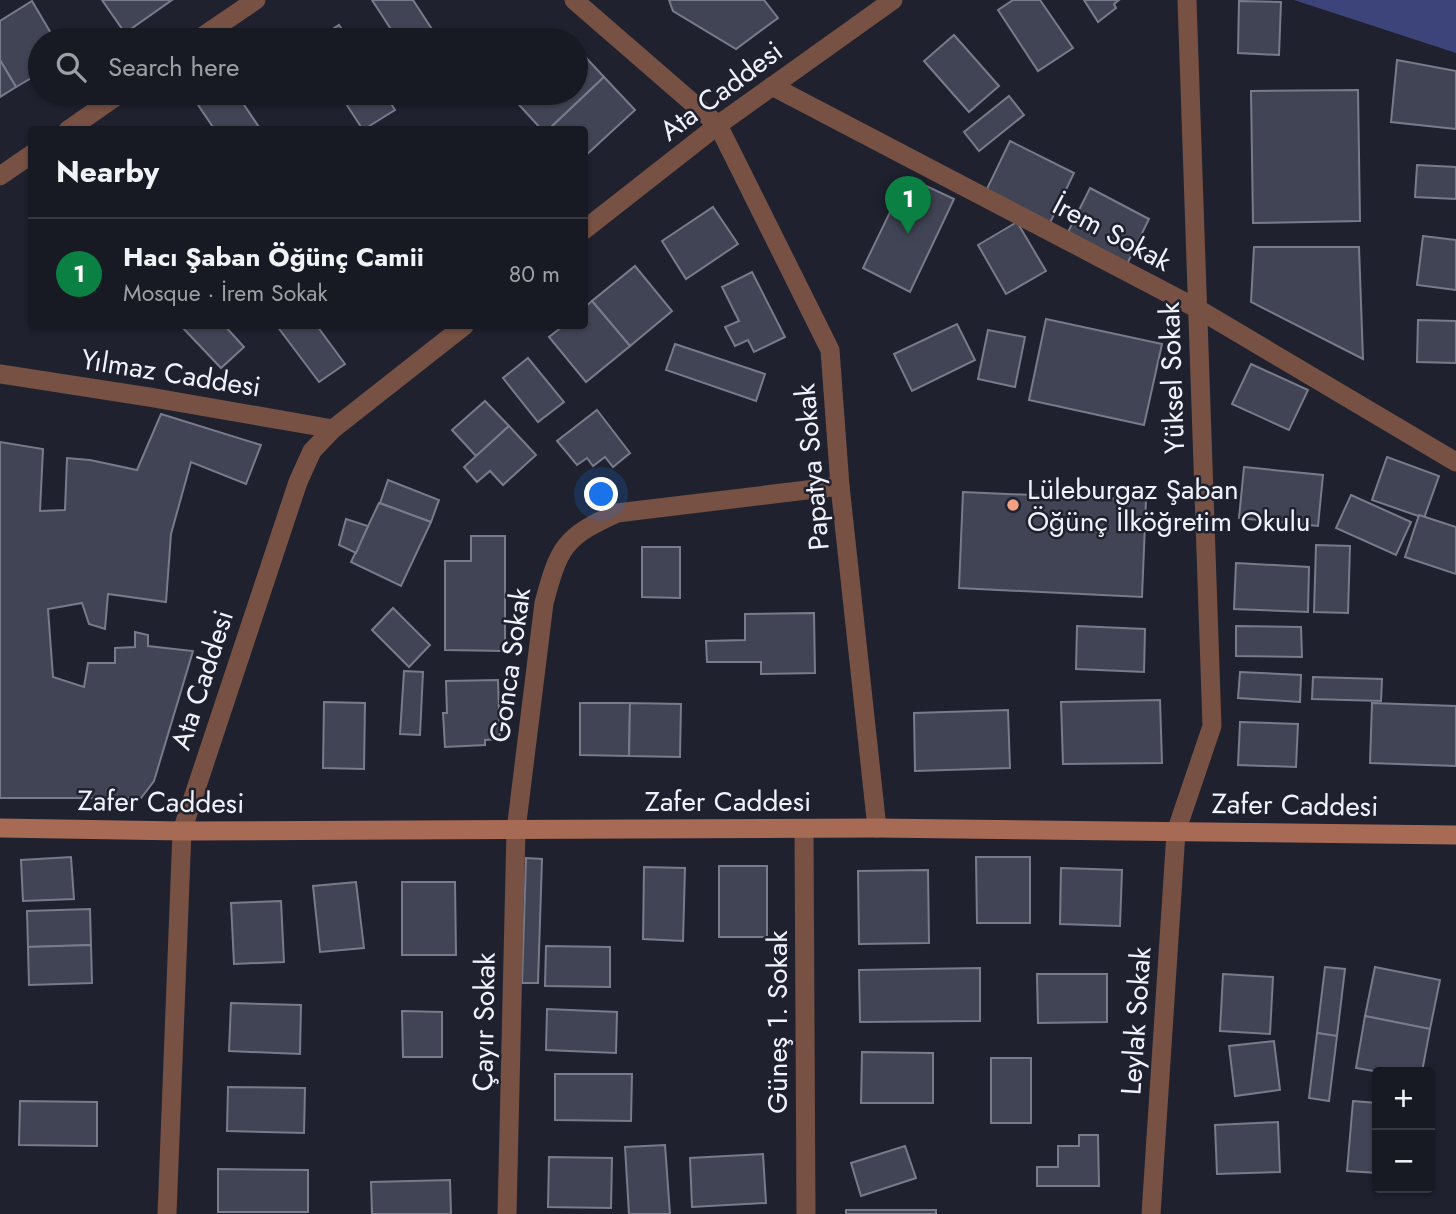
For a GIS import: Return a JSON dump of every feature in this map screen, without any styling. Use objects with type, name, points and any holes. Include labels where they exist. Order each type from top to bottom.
[{"type":"main road","name":"Zafer Caddesi","points":[[0,828],[516,831],[877,828],[1456,835]]},
{"type":"street","points":[[215,28],[256,0]]},
{"type":"street","points":[[574,0],[718,125]]},
{"type":"street","name":"Ata Caddesi","points":[[588,227],[718,125],[893,0]]},
{"type":"street","name":"Yüksel Sokak","points":[[1176,832],[1212,726],[1187,0]]},
{"type":"street","name":"İrem Sokak","points":[[772,86],[1198,309],[1456,462]]},
{"type":"street","points":[[74,126],[104,105]]},
{"type":"street","name":"Papatya Sokak","points":[[718,125],[830,349],[840,486],[877,828]]},
{"type":"street","points":[[0,176],[28,157]]},
{"type":"street","name":"Ata Caddesi","points":[[167,1214],[181,831],[298,482],[312,451],[333,429],[460,329]]},
{"type":"street","name":"Yılmaz Caddesi","points":[[0,374],[333,429]]},
{"type":"street","name":"Gonca Sokak","points":[[516,831],[544,603],[552,572],[565,545],[588,526],[617,513],[840,486]]},
{"type":"street","name":"Güneş 1. Sokak","points":[[804,829],[806,1214]]},
{"type":"street","name":"Çayır Sokak","points":[[507,1214],[516,831]]},
{"type":"street","name":"Leylak Sokak","points":[[1152,1214],[1176,832]]},
{"type":"shaded area","points":[[1294,0],[1456,0],[1456,53]]},
{"type":"building","points":[[102,0],[172,0],[132,28],[122,28]]},
{"type":"building","points":[[372,0],[413,0],[431,28],[390,28]]},
{"type":"building","points":[[669,0],[764,0],[778,18],[736,49],[673,11]]},
{"type":"building","points":[[1013,0],[1040,0],[1073,48],[1038,71],[998,10]]},
{"type":"building","points":[[1084,0],[1119,0],[1114,4],[1116,8],[1098,22]]},
{"type":"building","points":[[32,1],[48,28],[28,28],[28,80],[16,87],[0,60],[0,21]]},
{"type":"building","points":[[1239,1],[1281,2],[1279,55],[1238,53]]},
{"type":"building","points":[[954,35],[999,86],[969,112],[924,61]]},
{"type":"building","points":[[0,60],[16,87],[0,97]]},
{"type":"building","points":[[588,60],[604,77],[588,92]]},
{"type":"building","points":[[1397,60],[1456,71],[1456,129],[1391,122]]},
{"type":"building","points":[[604,77],[635,110],[588,153],[588,126],[552,126],[574,105],[588,105],[588,92]]},
{"type":"building","points":[[1358,90],[1360,221],[1253,223],[1251,91]]},
{"type":"building","points":[[1009,96],[1024,115],[979,151],[964,132]]},
{"type":"building","points":[[198,105],[244,105],[258,126],[212,126]]},
{"type":"building","points":[[347,105],[392,105],[395,110],[369,126],[360,126]]},
{"type":"building","points":[[519,105],[574,105],[552,126],[538,126]]},
{"type":"building","points":[[1010,141],[1074,173],[1049,225],[985,193]]},
{"type":"building","points":[[1417,165],[1456,167],[1456,199],[1415,197]]},
{"type":"building","points":[[907,177],[954,199],[910,292],[863,268]]},
{"type":"building","points":[[1090,188],[1149,219],[1127,264],[1067,234]]},
{"type":"building","points":[[713,207],[738,244],[686,279],[662,241]]},
{"type":"building","points":[[1017,222],[1046,271],[1006,294],[978,245]]},
{"type":"building","points":[[1423,236],[1456,240],[1456,290],[1417,285]]},
{"type":"building","points":[[1254,247],[1359,247],[1363,359],[1251,302]]},
{"type":"building","points":[[635,266],[672,311],[630,346],[592,301]]},
{"type":"building","points":[[752,272],[785,337],[754,352],[748,340],[735,346],[725,327],[739,321],[722,287]]},
{"type":"building","points":[[592,301],[630,346],[586,382],[549,337],[559,329],[588,329],[588,304]]},
{"type":"building","points":[[1046,319],[1162,344],[1144,425],[1029,400]]},
{"type":"building","points":[[1418,320],[1456,321],[1456,363],[1417,362]]},
{"type":"building","points":[[957,324],[975,360],[912,391],[894,354]]},
{"type":"building","points":[[184,329],[228,329],[244,347],[221,368]]},
{"type":"building","points":[[279,329],[319,329],[345,364],[319,382]]},
{"type":"building","points":[[988,330],[1025,337],[1015,387],[978,379]]},
{"type":"building","points":[[675,344],[765,374],[756,401],[666,370]]},
{"type":"building","points":[[528,358],[564,402],[538,422],[503,378]]},
{"type":"building","points":[[1251,364],[1308,390],[1289,430],[1232,404]]},
{"type":"building","points":[[485,401],[509,426],[476,456],[452,430]]},
{"type":"building","points":[[597,410],[630,453],[613,467],[605,457],[593,466],[587,458],[577,465],[557,441]]},
{"type":"building","points":[[161,414],[261,445],[246,484],[191,462],[171,534],[166,602],[108,594],[105,629],[89,624],[82,603],[48,609],[53,677],[84,687],[88,663],[115,663],[115,648],[135,647],[135,632],[148,635],[148,646],[193,651],[154,781],[141,798],[0,798],[0,442],[43,449],[40,511],[65,510],[67,458],[137,470]]},
{"type":"building","points":[[509,426],[536,455],[503,485],[490,471],[477,482],[464,467]]},
{"type":"building","points":[[1387,457],[1439,476],[1424,518],[1372,500]]},
{"type":"building","points":[[1244,467],[1323,475],[1318,526],[1239,518]]},
{"type":"building","points":[[388,480],[439,500],[431,522],[380,503]]},
{"type":"building","points":[[963,492],[1146,500],[1142,597],[959,588]]},
{"type":"building","points":[[1351,495],[1411,522],[1396,555],[1336,528]]},
{"type":"building","points":[[379,503],[431,522],[401,586],[351,562]]},
{"type":"building","points":[[1419,515],[1456,527],[1456,574],[1405,557]]},
{"type":"building","points":[[346,519],[368,526],[356,553],[339,545]]},
{"type":"building","points":[[471,536],[505,536],[505,651],[445,650],[445,561],[471,561]]},
{"type":"building","points":[[1316,545],[1350,546],[1348,613],[1314,612]]},
{"type":"building","points":[[642,547],[680,547],[680,598],[642,597]]},
{"type":"building","points":[[1236,563],[1309,567],[1308,612],[1234,609]]},
{"type":"building","points":[[393,608],[430,645],[409,667],[372,630]]},
{"type":"building","points":[[814,613],[815,673],[761,674],[761,662],[707,662],[706,641],[745,640],[745,614]]},
{"type":"building","points":[[1077,626],[1145,629],[1144,672],[1076,669]]},
{"type":"building","points":[[1236,626],[1301,627],[1302,657],[1236,656]]},
{"type":"building","points":[[404,671],[423,672],[420,735],[400,734]]},
{"type":"building","points":[[1240,672],[1301,675],[1300,702],[1238,698]]},
{"type":"building","points":[[1313,677],[1382,679],[1381,701],[1312,699]]},
{"type":"building","points":[[498,680],[500,739],[485,740],[485,745],[445,747],[443,713],[447,713],[446,681]]},
{"type":"building","points":[[1160,700],[1162,763],[1063,764],[1061,702]]},
{"type":"building","points":[[324,702],[365,703],[364,769],[323,768]]},
{"type":"building","points":[[580,703],[630,703],[629,756],[580,755]]},
{"type":"building","points":[[630,703],[681,704],[680,757],[629,756]]},
{"type":"building","points":[[1372,703],[1456,706],[1456,766],[1370,763]]},
{"type":"building","points":[[1008,710],[1010,768],[915,771],[914,713]]},
{"type":"building","points":[[1240,722],[1298,724],[1296,767],[1238,765]]},
{"type":"building","points":[[71,857],[74,899],[23,901],[21,860]]},
{"type":"building","points":[[976,857],[1030,857],[1030,923],[977,923]]},
{"type":"building","points":[[526,858],[542,859],[538,983],[522,983]]},
{"type":"building","points":[[719,866],[767,866],[767,937],[719,937]]},
{"type":"building","points":[[644,867],[685,868],[683,941],[643,939]]},
{"type":"building","points":[[1061,868],[1122,870],[1120,926],[1060,924]]},
{"type":"building","points":[[928,870],[929,943],[859,944],[858,871]]},
{"type":"building","points":[[356,882],[364,948],[320,952],[313,886]]},
{"type":"building","points":[[402,882],[455,882],[456,955],[402,955]]},
{"type":"building","points":[[281,901],[284,962],[234,964],[231,903]]},
{"type":"building","points":[[90,909],[91,945],[28,947],[27,911]]},
{"type":"building","points":[[91,945],[92,983],[29,985],[28,947]]},
{"type":"building","points":[[546,946],[610,947],[610,987],[545,986]]},
{"type":"building","points":[[1325,967],[1345,969],[1337,1036],[1317,1033]]},
{"type":"building","points":[[1375,967],[1440,980],[1430,1029],[1365,1016]]},
{"type":"building","points":[[980,968],[980,1021],[860,1022],[859,970]]},
{"type":"building","points":[[1037,974],[1107,974],[1107,1022],[1038,1023]]},
{"type":"building","points":[[1223,974],[1273,977],[1270,1034],[1220,1031]]},
{"type":"building","points":[[231,1003],[301,1005],[300,1054],[229,1051]]},
{"type":"building","points":[[547,1009],[617,1012],[616,1053],[546,1050]]},
{"type":"building","points":[[402,1011],[442,1012],[442,1057],[403,1057]]},
{"type":"building","points":[[1365,1016],[1430,1029],[1423,1067],[1372,1067],[1372,1071],[1356,1068]]},
{"type":"building","points":[[1317,1033],[1337,1036],[1329,1101],[1309,1098]]},
{"type":"building","points":[[1274,1041],[1280,1090],[1235,1096],[1229,1046]]},
{"type":"building","points":[[862,1052],[933,1053],[933,1103],[861,1103]]},
{"type":"building","points":[[991,1058],[1031,1058],[1031,1123],[991,1123]]},
{"type":"building","points":[[555,1074],[632,1074],[631,1121],[555,1120]]},
{"type":"building","points":[[228,1087],[305,1088],[304,1133],[227,1131]]},
{"type":"building","points":[[20,1101],[97,1102],[97,1146],[19,1145]]},
{"type":"building","points":[[1353,1101],[1372,1103],[1372,1173],[1347,1171]]},
{"type":"building","points":[[1278,1122],[1280,1172],[1217,1174],[1215,1125]]},
{"type":"building","points":[[1079,1135],[1098,1135],[1099,1186],[1037,1186],[1037,1167],[1058,1167],[1058,1146],[1079,1146]]},
{"type":"building","points":[[665,1145],[670,1214],[629,1214],[625,1147]]},
{"type":"building","points":[[905,1146],[916,1178],[861,1196],[851,1163]]},
{"type":"building","points":[[763,1154],[766,1203],[692,1207],[690,1158]]},
{"type":"building","points":[[549,1157],[612,1158],[611,1208],[548,1207]]},
{"type":"building","points":[[218,1169],[308,1170],[308,1212],[218,1212]]},
{"type":"building","points":[[450,1180],[451,1214],[372,1214],[371,1182]]},
{"type":"building","points":[[846,1210],[936,1210],[936,1214],[846,1214]]},
{"type":"place","name":"Hacı Şaban Öğünç Camii","points":[[908,234]]},
{"type":"place","name":"Lüleburgaz Şaban Öğünç İlköğretim Okulu","points":[[1013,505]]}]
